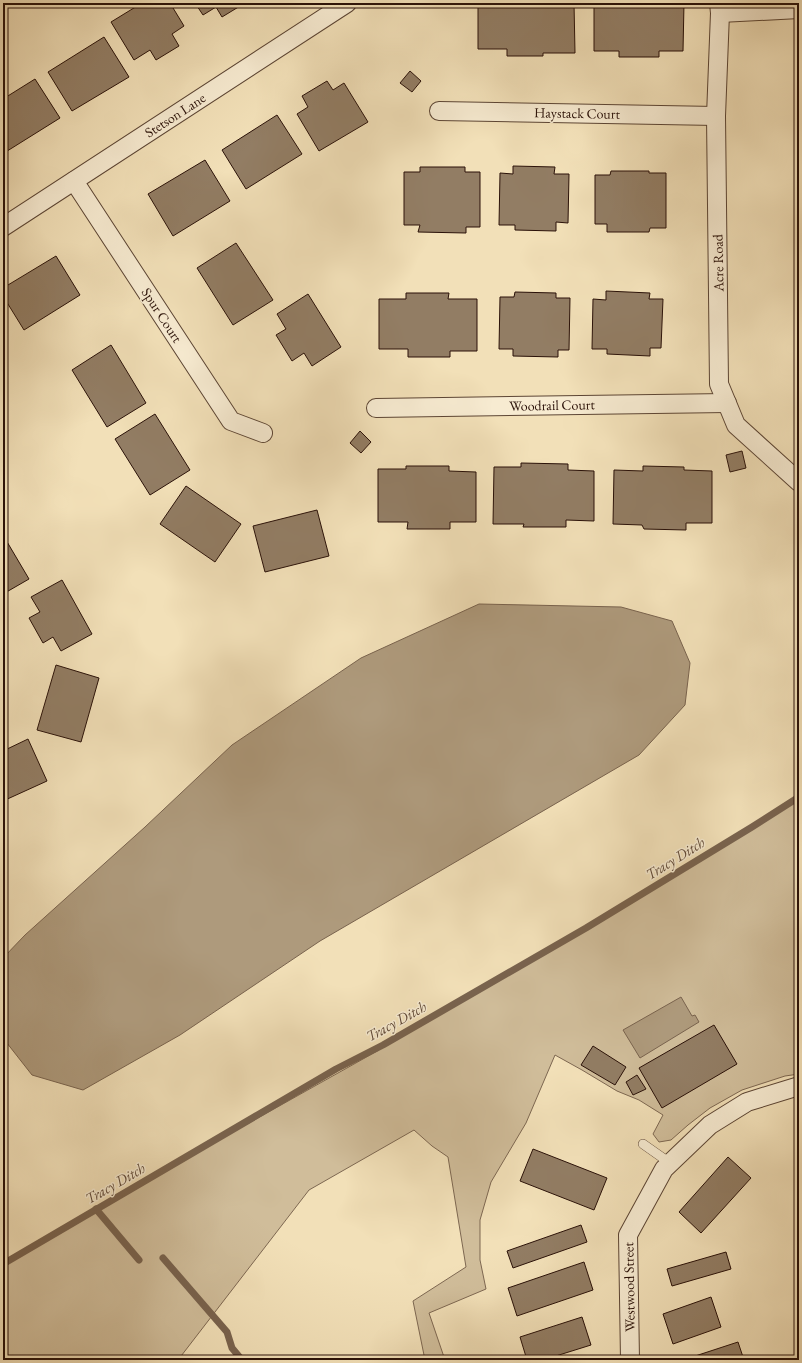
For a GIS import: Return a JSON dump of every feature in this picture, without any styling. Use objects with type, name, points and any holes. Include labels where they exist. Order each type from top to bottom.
[{"type":"street","name":"Stetson Lane","points":[[3,227],[348,3]]},
{"type":"street","name":"Acre Road","points":[[799,9],[719,8],[716,116],[719,384],[736,425],[799,482]]},
{"type":"street","name":"Haystack Court","points":[[439,111],[716,116]]},
{"type":"street","name":"Spur Court","points":[[74,181],[231,421],[263,433]]},
{"type":"street","name":"Woodrail Court","points":[[376,408],[727,403]]},
{"type":"street","name":"Westwood Street","points":[[630,1360],[628,1235],[664,1169],[710,1125],[747,1102],[799,1086]]},
{"type":"lane","points":[[643,1144],[670,1163]]},
{"type":"shaded area","points":[[479,604],[621,607],[672,621],[690,663],[685,705],[639,755],[320,941],[180,1035],[83,1090],[32,1075],[3,1038],[3,958],[25,935],[145,827],[232,745],[361,658]]},
{"type":"shaded area","points":[[798,797],[799,1074],[785,1076],[742,1090],[710,1108],[671,1140],[659,1142],[653,1134],[663,1115],[639,1100],[617,1091],[555,1055],[526,1123],[491,1182],[480,1220],[480,1260],[486,1289],[429,1313],[445,1360],[425,1360],[413,1301],[466,1267],[448,1157],[432,1146],[414,1130],[309,1190],[178,1360],[3,1360],[3,1261],[379,1050],[383,1045],[644,893]]},
{"type":"shaded area","points":[[681,997],[692,1016],[695,1015],[699,1022],[640,1058],[623,1030]]},
{"type":"building","points":[[142,3],[170,3],[184,26],[172,34],[179,46],[156,60],[150,50],[134,60],[111,22]]},
{"type":"building","points":[[195,3],[245,3],[222,17],[216,7],[203,15]]},
{"type":"building","points":[[506,3],[574,3],[575,53],[543,53],[543,56],[507,56],[507,49],[478,49],[478,5],[506,5]]},
{"type":"building","points":[[594,3],[684,3],[683,51],[659,51],[659,57],[619,57],[619,51],[594,51]]},
{"type":"building","points":[[104,37],[129,77],[72,111],[48,72]]},
{"type":"building","points":[[410,71],[421,81],[412,92],[400,83]]},
{"type":"building","points":[[35,79],[60,118],[4,153],[3,99]]},
{"type":"building","points":[[327,81],[333,90],[344,83],[368,122],[319,151],[297,114],[308,107],[302,96]]},
{"type":"building","points":[[277,115],[302,154],[246,189],[222,150]]},
{"type":"building","points":[[205,160],[230,201],[173,236],[148,194]]},
{"type":"building","points":[[513,166],[555,167],[554,174],[569,174],[568,223],[556,222],[556,231],[515,230],[515,225],[499,225],[500,173],[513,174]]},
{"type":"building","points":[[420,167],[465,167],[465,172],[480,172],[480,227],[466,227],[466,233],[418,232],[420,225],[404,225],[404,172],[420,172]]},
{"type":"building","points":[[611,171],[649,171],[649,173],[666,173],[666,228],[650,228],[649,232],[607,232],[607,224],[595,224],[595,175],[610,175]]},
{"type":"building","points":[[236,243],[273,300],[233,325],[197,268]]},
{"type":"building","points":[[56,256],[80,295],[24,330],[3,296],[3,288]]},
{"type":"building","points":[[606,291],[650,293],[649,299],[663,299],[661,348],[650,348],[650,356],[607,354],[607,349],[592,349],[593,299],[606,300]]},
{"type":"building","points":[[515,292],[556,293],[556,298],[570,298],[569,350],[558,350],[558,357],[513,356],[513,349],[499,349],[500,297],[514,297]]},
{"type":"building","points":[[406,293],[449,293],[448,299],[477,299],[477,351],[450,351],[450,357],[408,357],[408,349],[379,349],[379,299],[406,299]]},
{"type":"building","points":[[308,294],[341,347],[312,366],[304,353],[292,361],[276,335],[286,329],[277,314]]},
{"type":"building","points":[[111,345],[146,403],[107,427],[72,370]]},
{"type":"building","points":[[155,414],[190,470],[150,495],[115,439]]},
{"type":"building","points":[[360,431],[371,442],[361,453],[350,443]]},
{"type":"building","points":[[742,451],[746,468],[730,472],[726,455]]},
{"type":"building","points":[[521,463],[568,464],[568,470],[594,471],[594,521],[566,520],[566,527],[523,527],[524,524],[493,524],[494,467],[521,467]]},
{"type":"building","points":[[406,466],[449,466],[449,471],[476,472],[476,522],[450,522],[450,529],[407,529],[408,522],[378,522],[378,469],[406,469]]},
{"type":"building","points":[[643,466],[684,467],[684,470],[712,471],[712,523],[686,523],[686,530],[644,529],[642,525],[613,524],[614,470],[643,471]]},
{"type":"building","points":[[186,486],[241,524],[215,562],[160,524]]},
{"type":"building","points":[[317,510],[329,556],[265,572],[253,526]]},
{"type":"building","points":[[3,535],[29,579],[3,594]]},
{"type":"building","points":[[62,580],[92,634],[61,651],[53,637],[43,643],[29,618],[40,612],[31,597]]},
{"type":"building","points":[[798,592],[799,615],[797,615]]},
{"type":"building","points":[[56,665],[99,678],[81,742],[37,730]]},
{"type":"building","points":[[28,739],[47,781],[3,801],[3,751]]},
{"type":"building","points":[[714,1025],[737,1064],[662,1108],[639,1068]]},
{"type":"building","points":[[593,1046],[626,1067],[615,1085],[581,1065]]},
{"type":"building","points":[[637,1075],[646,1089],[633,1095],[626,1082]]},
{"type":"building","points":[[533,1149],[607,1178],[594,1210],[520,1181]]},
{"type":"building","points":[[728,1157],[751,1178],[701,1233],[679,1212]]},
{"type":"building","points":[[581,1225],[587,1242],[513,1268],[507,1251]]},
{"type":"building","points":[[726,1252],[731,1269],[672,1286],[667,1269]]},
{"type":"building","points":[[584,1262],[593,1290],[517,1316],[508,1288]]},
{"type":"building","points":[[711,1297],[721,1327],[673,1344],[663,1314]]},
{"type":"building","points":[[582,1317],[591,1345],[543,1360],[527,1360],[520,1337]]},
{"type":"building","points":[[738,1342],[744,1360],[683,1360]]},
{"type":"waterway","name":"Tracy Ditch","points":[[3,1264],[336,1069],[383,1045],[586,928],[799,797]]},
{"type":"waterway","points":[[96,1209],[139,1260]]},
{"type":"waterway","points":[[163,1258],[227,1332],[232,1348],[242,1360]]}]
